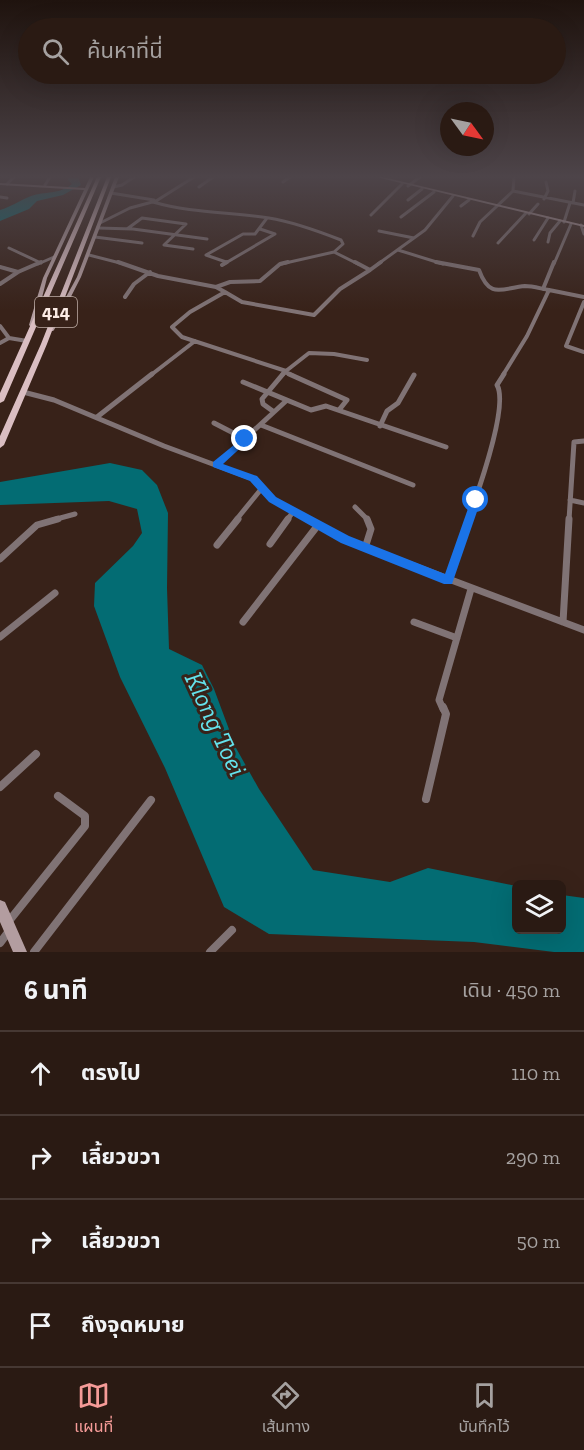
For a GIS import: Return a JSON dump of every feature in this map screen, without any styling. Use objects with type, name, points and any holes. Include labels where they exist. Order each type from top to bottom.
[{"type":"main road","name":"414","points":[[27,341],[45,278],[73,221]]},
{"type":"main road","name":"414","points":[[0,400],[3,387],[27,341],[80,221]]},
{"type":"main road","name":"414","points":[[0,445],[44,344],[91,221]]},
{"type":"main road","name":"414","points":[[44,344],[89,255],[100,221]]},
{"type":"main road","points":[[563,221],[582,226]]},
{"type":"main road","points":[[0,907],[20,952]]},
{"type":"street","points":[[99,225],[106,221]]},
{"type":"street","points":[[127,229],[137,221]]},
{"type":"street","points":[[167,221],[186,224],[164,245],[193,249]]},
{"type":"street","points":[[226,262],[206,255],[243,234],[255,234],[265,221]]},
{"type":"street","points":[[216,287],[230,282],[260,281],[280,264],[334,252],[343,244],[341,240],[279,221]]},
{"type":"street","points":[[89,255],[158,276],[216,287],[242,302],[314,315],[340,289],[398,250],[425,230],[432,221]]},
{"type":"street","points":[[473,236],[481,221]]},
{"type":"street","points":[[498,243],[520,221]]},
{"type":"street","points":[[534,240],[546,221]]},
{"type":"street","points":[[548,242],[550,233],[562,221]]},
{"type":"street","points":[[448,580],[476,500],[499,411],[502,394],[496,385],[527,336],[572,224]]},
{"type":"street","points":[[99,225],[207,239]]},
{"type":"street","points":[[582,226],[584,234]]},
{"type":"street","points":[[222,265],[275,234],[260,229]]},
{"type":"street","points":[[379,231],[414,238]]},
{"type":"street","points":[[95,237],[142,243]]},
{"type":"street","points":[[9,248],[41,263]]},
{"type":"street","points":[[398,250],[438,263],[479,270],[488,287],[507,291],[526,286],[584,296]]},
{"type":"street","points":[[334,252],[370,270]]},
{"type":"street","points":[[0,284],[18,272],[54,257]]},
{"type":"street","points":[[0,267],[18,272]]},
{"type":"street","points":[[124,297],[134,284],[150,272]]},
{"type":"street","points":[[225,292],[195,308],[172,327],[172,330],[182,337],[286,372],[348,400],[339,410]]},
{"type":"street","points":[[584,302],[566,346],[584,352]]},
{"type":"street","points":[[0,326],[9,338]]},
{"type":"street","points":[[0,343],[9,338],[27,341]]},
{"type":"street","points":[[96,417],[195,341]]},
{"type":"street","points":[[274,412],[263,404],[262,399],[286,372],[309,353],[334,354],[364,361]]},
{"type":"street","points":[[380,426],[387,411],[398,403],[414,375]]},
{"type":"street","points":[[243,382],[311,410],[326,406],[446,447]]},
{"type":"street","points":[[23,392],[54,400],[164,446],[253,478],[272,500],[365,548],[584,630]]},
{"type":"street","points":[[216,465],[286,400]]},
{"type":"street","points":[[214,423],[245,439]]},
{"type":"street","points":[[261,425],[296,436],[359,465],[413,485]]},
{"type":"street","points":[[563,622],[574,442],[584,441]]},
{"type":"street","points":[[217,545],[262,488]]},
{"type":"street","points":[[570,500],[584,504]]},
{"type":"street","points":[[355,507],[370,521],[372,527],[365,548]]},
{"type":"street","points":[[270,544],[293,512]]},
{"type":"street","points":[[0,558],[36,525],[75,514]]},
{"type":"street","points":[[243,622],[318,525]]},
{"type":"street","points":[[426,799],[446,714],[440,700],[471,589]]},
{"type":"street","points":[[0,637],[55,592]]},
{"type":"street","points":[[414,622],[457,638]]},
{"type":"street","points":[[0,787],[36,754]]},
{"type":"street","points":[[0,943],[17,913],[85,826],[85,816],[58,796]]},
{"type":"street","points":[[34,952],[151,800]]},
{"type":"street","points":[[210,952],[232,930]]},
{"type":"water","name":"Klong Toei","points":[[110,463],[142,470],[157,485],[168,513],[169,649],[202,665],[214,689],[236,748],[259,789],[313,870],[390,882],[428,868],[512,885],[512,934],[566,934],[566,896],[584,898],[584,952],[554,952],[474,942],[269,934],[224,907],[165,768],[120,677],[94,606],[95,583],[133,546],[142,533],[137,509],[109,501],[0,505],[0,482]]},
{"type":"route","points":[[245,439],[216,465],[253,478],[272,500],[345,540],[448,580],[476,500]]}]
